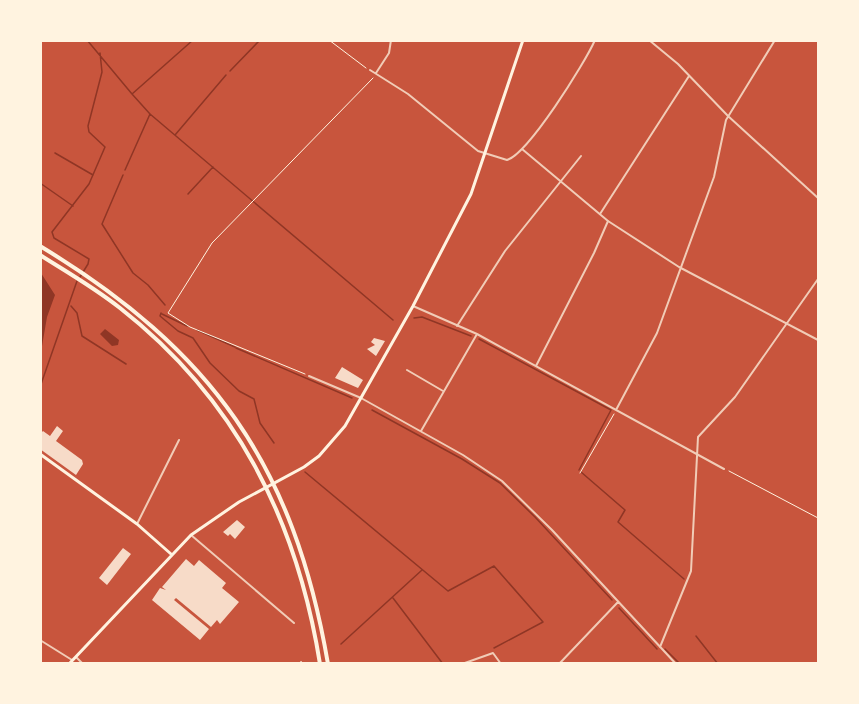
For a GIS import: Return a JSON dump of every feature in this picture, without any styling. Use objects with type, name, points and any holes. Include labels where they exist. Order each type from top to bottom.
[{"type":"highway","points":[[40,246],[78,269],[151,323],[196,368],[236,419],[279,493],[311,580],[328,663]]},
{"type":"highway","points":[[40,255],[84,283],[150,333],[188,371],[221,411],[272,497],[300,573],[320,663]]},
{"type":"main road","points":[[72,660],[171,554],[191,536],[239,502],[301,470],[319,456],[345,426],[413,306],[466,205],[486,154],[523,40]]},
{"type":"main road","points":[[40,454],[137,524],[171,554]]},
{"type":"street","points":[[375,74],[389,53],[392,40]]},
{"type":"street","points":[[370,70],[408,94],[486,154],[507,160],[522,149],[574,78],[595,40]]},
{"type":"street","points":[[649,40],[728,116],[819,198]]},
{"type":"street","points":[[616,410],[657,333],[679,267],[714,177],[728,116],[774,41]]},
{"type":"street","points":[[600,214],[689,76]]},
{"type":"street","points":[[522,149],[600,214],[679,267],[819,340]]},
{"type":"street","points":[[457,326],[505,250],[559,180],[581,156]]},
{"type":"street","points":[[536,366],[594,253],[608,220]]},
{"type":"street","points":[[660,647],[691,571],[698,437],[735,397],[819,279]]},
{"type":"street","points":[[413,306],[477,334],[724,469]]},
{"type":"street","points":[[421,431],[477,334]]},
{"type":"street","points":[[407,370],[443,391]]},
{"type":"street","points":[[309,376],[361,398],[421,431],[483,468],[514,491],[676,663]]},
{"type":"street","points":[[137,524],[179,440]]},
{"type":"street","points":[[191,536],[294,623]]},
{"type":"street","points":[[559,663],[618,602]]},
{"type":"street","points":[[40,640],[72,660],[83,663]]},
{"type":"street","points":[[462,663],[488,652],[493,653],[501,663]]},
{"type":"path","points":[[329,40],[370,70]]},
{"type":"path","points":[[309,376],[190,327],[168,314],[212,243],[375,74]]},
{"type":"path","points":[[580,473],[616,410]]},
{"type":"path","points":[[724,469],[819,518]]},
{"type":"shaded area","points":[[41,273],[55,295],[47,317],[41,352]]},
{"type":"shaded area","points":[[105,329],[119,340],[118,345],[112,346],[100,334]]},
{"type":"building","points":[[374,338],[385,341],[376,356],[367,349],[375,345],[371,342]]},
{"type":"building","points":[[342,367],[363,380],[358,388],[335,378]]},
{"type":"building","points":[[57,426],[63,431],[56,441],[82,460],[83,464],[76,475],[40,449],[40,434],[43,431],[50,436]]},
{"type":"building","points":[[237,520],[245,527],[235,539],[223,532]]},
{"type":"building","points":[[123,548],[131,554],[107,585],[99,578]]},
{"type":"building","points":[[186,559],[194,566],[199,560],[226,583],[222,588],[239,602],[220,624],[217,620],[211,627],[176,598],[174,600],[209,629],[200,640],[152,600],[160,588],[166,590],[162,587]]},
{"type":"waterway","points":[[87,40],[132,94],[193,40]]},
{"type":"waterway","points":[[230,71],[260,40]]},
{"type":"waterway","points":[[80,277],[89,259],[54,238],[52,232],[89,184],[105,147],[89,132],[88,126],[102,72],[100,53]]},
{"type":"waterway","points":[[175,135],[226,75]]},
{"type":"waterway","points":[[132,94],[150,114],[393,320]]},
{"type":"waterway","points":[[125,170],[150,114]]},
{"type":"waterway","points":[[55,153],[93,175]]},
{"type":"waterway","points":[[188,194],[213,167]]},
{"type":"waterway","points":[[123,175],[102,224],[133,273],[148,285],[165,305]]},
{"type":"waterway","points":[[40,183],[73,206]]},
{"type":"waterway","points":[[40,387],[77,281]]},
{"type":"waterway","points":[[71,306],[77,313],[82,336],[126,364]]},
{"type":"waterway","points":[[161,313],[160,316],[178,331],[193,338],[210,363],[239,391],[254,399],[260,423],[274,443]]},
{"type":"waterway","points":[[162,314],[187,326]]},
{"type":"waterway","points":[[414,318],[422,317],[471,336]]},
{"type":"waterway","points":[[197,330],[235,347]]},
{"type":"waterway","points":[[479,339],[611,410],[579,470]]},
{"type":"waterway","points":[[236,348],[352,398]]},
{"type":"waterway","points":[[372,410],[462,459],[500,483],[612,600]]},
{"type":"waterway","points":[[305,472],[448,591],[494,566],[543,622],[494,648]]},
{"type":"waterway","points":[[581,472],[625,510],[618,522],[684,579]]},
{"type":"waterway","points":[[341,644],[422,570]]},
{"type":"waterway","points":[[393,598],[443,664]]},
{"type":"waterway","points":[[619,608],[657,649]]},
{"type":"waterway","points":[[696,636],[718,664]]},
{"type":"waterway","points":[[665,649],[680,664]]}]
